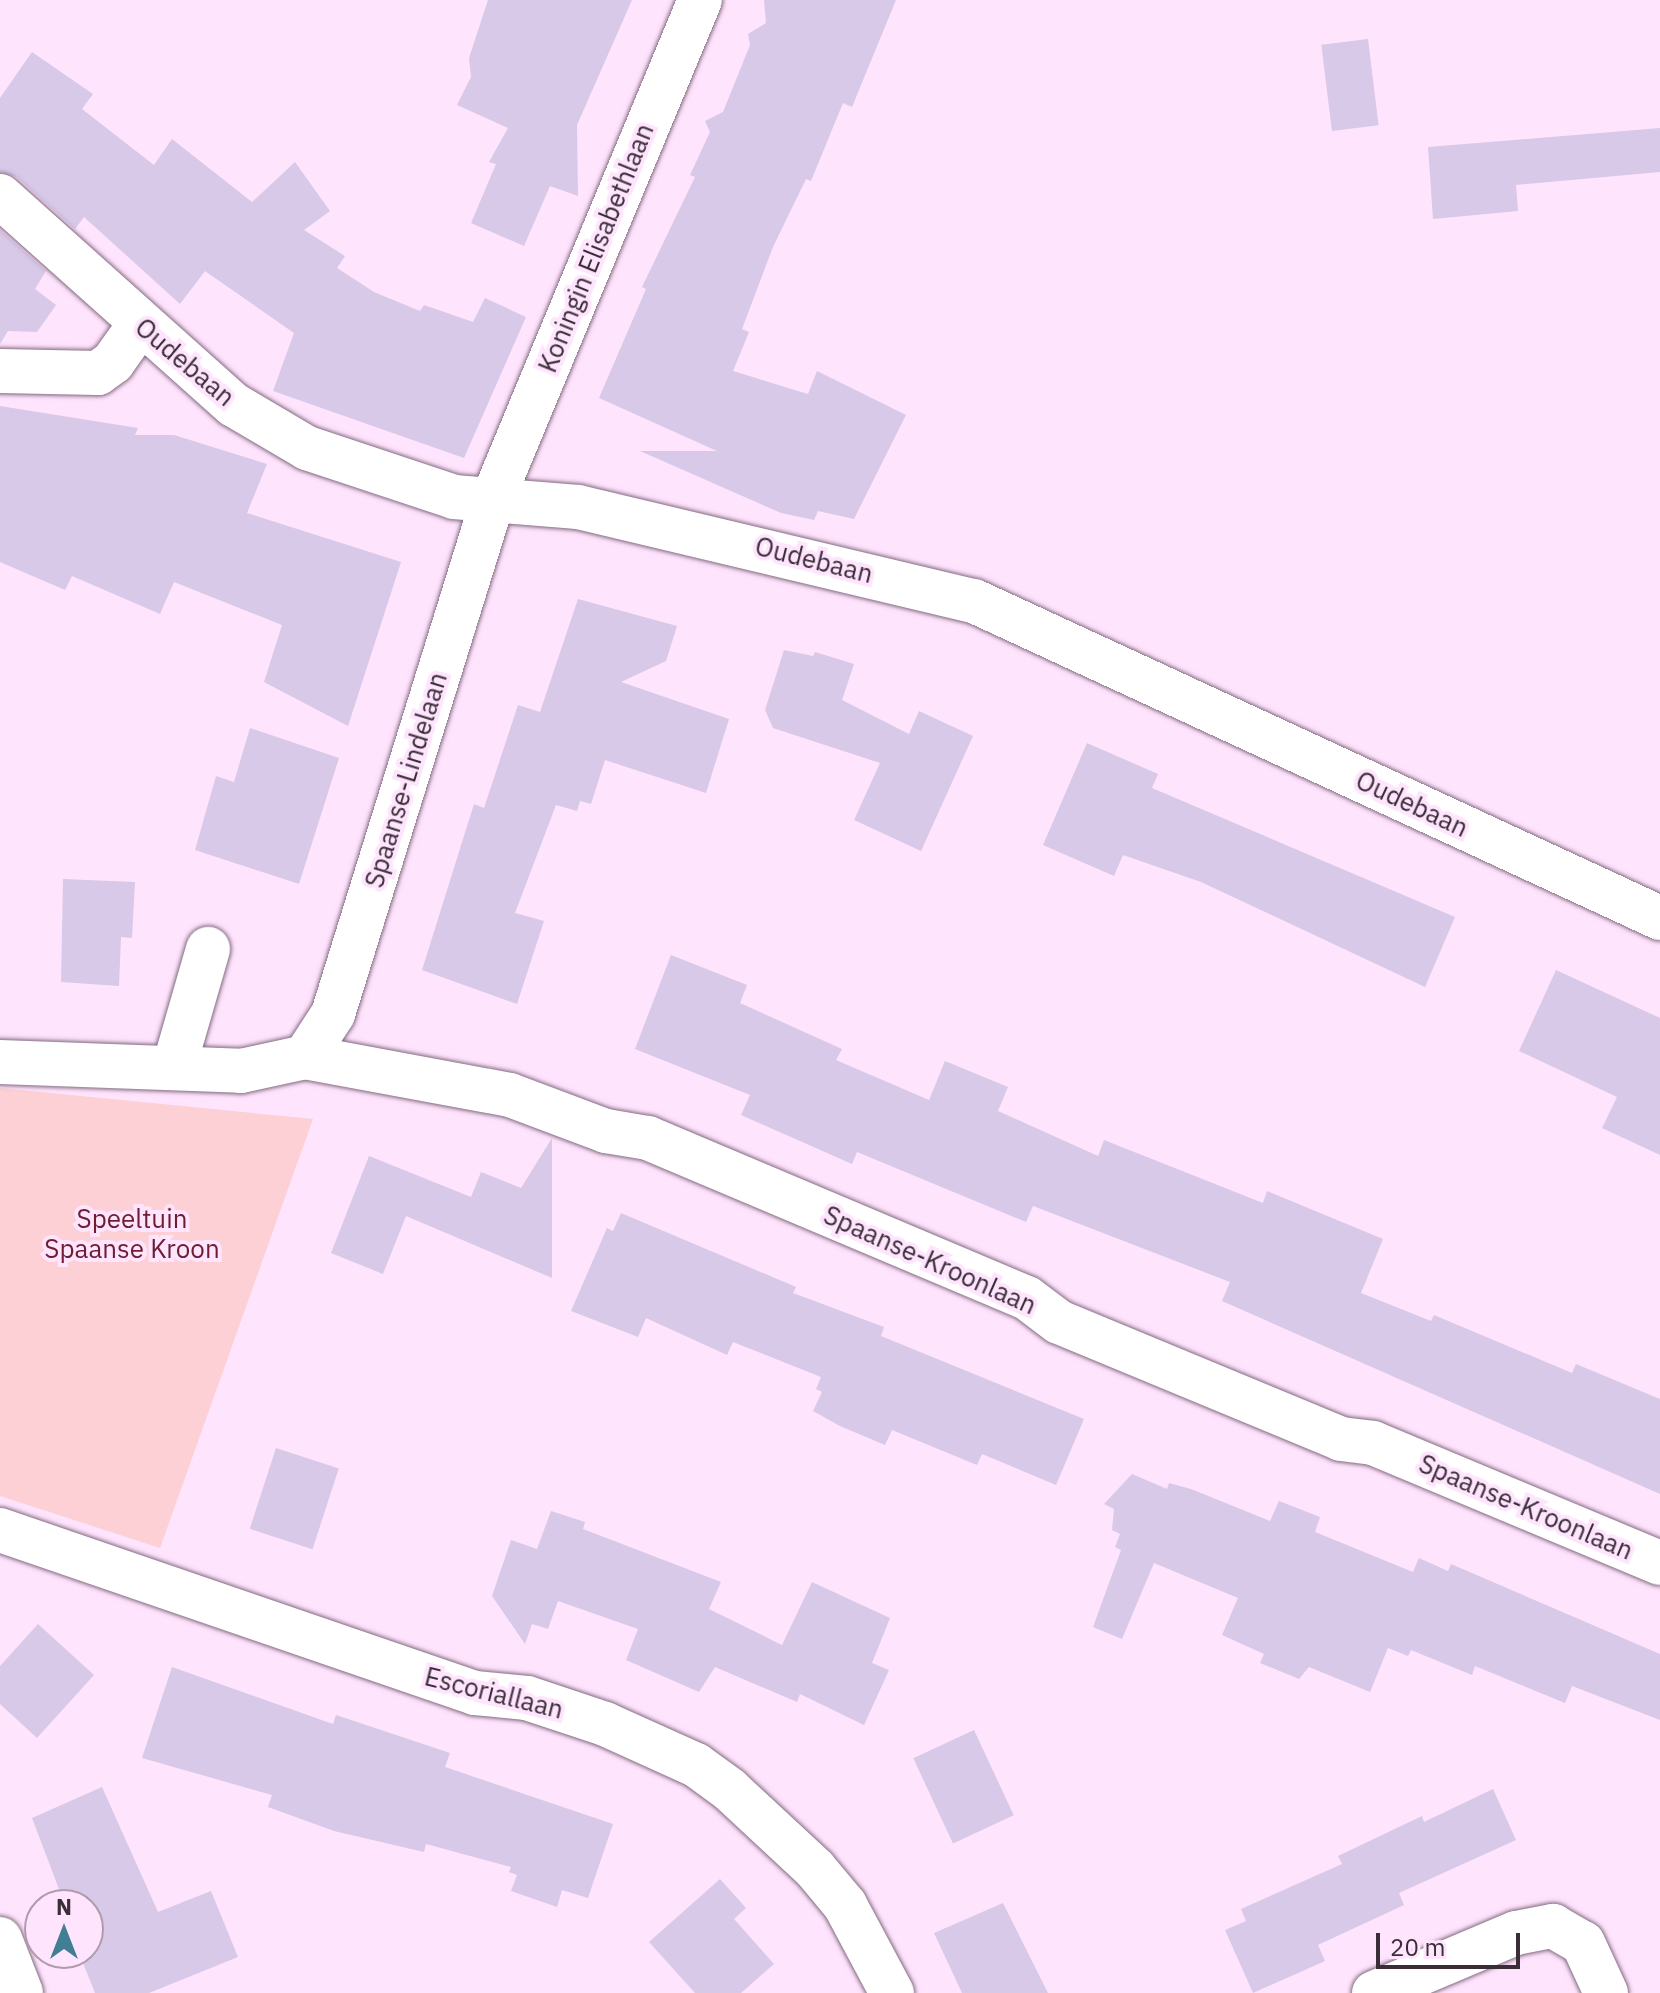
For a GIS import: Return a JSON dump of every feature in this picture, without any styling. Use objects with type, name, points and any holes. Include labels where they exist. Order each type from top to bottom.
[{"type":"street","name":"Koningin Elisabethlaan","points":[[494,496],[700,0]]},
{"type":"street","name":"Oudebaan","points":[[0,196],[234,405],[307,448],[454,497],[494,496],[593,510],[974,601],[1660,918]]},
{"type":"street","points":[[0,371],[98,373],[113,362],[140,324]]},
{"type":"street","name":"Spaanse-Lindelaan","points":[[305,1057],[333,1014],[494,496]]},
{"type":"street","points":[[174,1067],[208,949]]},
{"type":"street","name":"Spaanse-Kroonlaan","points":[[0,1062],[241,1071],[305,1057],[510,1095],[606,1131],[648,1138],[1027,1298],[1059,1322],[1341,1439],[1373,1443],[1660,1563]]},
{"type":"street","name":"Escoriallaan","points":[[0,1530],[475,1693],[527,1698],[566,1711],[696,1765],[729,1789],[815,1869],[845,1905],[892,1993]]},
{"type":"street","points":[[1374,1993],[1516,1933],[1553,1926],[1583,1943],[1606,1993]]},
{"type":"street","points":[[0,1939],[21,1993]]},
{"type":"green space","name":"Speeltuin Spaanse Kroon","points":[[0,1088],[313,1119],[160,1548],[0,1496]]},
{"type":"building","points":[[488,0],[632,0],[577,125],[578,196],[550,186],[524,246],[471,223],[496,164],[489,162],[508,128],[457,105],[471,77],[469,58]]},
{"type":"building","points":[[764,0],[896,0],[852,107],[843,103],[811,181],[806,179],[773,247],[742,329],[749,332],[733,371],[808,394],[817,371],[906,415],[854,519],[818,511],[814,520],[781,513],[640,451],[717,451],[599,398],[646,289],[642,287],[695,177],[690,175],[710,132],[705,121],[723,112],[750,45],[748,34],[766,23]]},
{"type":"building","points":[[1368,39],[1379,125],[1332,131],[1321,45]]},
{"type":"building","points":[[32,52],[93,94],[82,109],[154,165],[172,139],[252,202],[295,162],[330,211],[304,230],[345,256],[337,268],[374,292],[420,311],[424,305],[473,322],[485,298],[526,317],[464,458],[273,391],[294,333],[205,271],[180,304],[84,217],[75,229],[17,177],[0,172],[0,98]]},
{"type":"building","points":[[1660,128],[1660,172],[1516,185],[1518,211],[1433,219],[1428,147]]},
{"type":"building","points":[[0,230],[46,271],[35,289],[56,305],[37,332],[8,331],[0,344]]},
{"type":"building","points":[[0,406],[138,428],[135,435],[174,435],[267,464],[247,513],[401,562],[348,726],[264,682],[282,625],[174,582],[160,614],[72,576],[65,590],[0,562]]},
{"type":"building","points":[[578,599],[677,626],[666,661],[621,682],[729,719],[706,793],[605,760],[591,804],[580,801],[577,811],[556,805],[515,913],[544,921],[517,1004],[422,970],[474,804],[484,808],[518,705],[540,712]]},
{"type":"building","points":[[784,650],[813,656],[815,652],[854,664],[842,700],[909,734],[919,711],[973,736],[921,851],[854,820],[880,763],[773,728],[765,710]]},
{"type":"building","points":[[250,728],[339,758],[299,884],[195,850],[216,776],[234,782]]},
{"type":"building","points":[[1087,743],[1158,774],[1152,788],[1455,917],[1425,987],[1201,882],[1123,855],[1114,876],[1043,845]]},
{"type":"building","points":[[63,879],[135,882],[132,938],[121,937],[119,986],[61,982]]},
{"type":"building","points":[[671,955],[747,985],[740,1003],[842,1049],[836,1060],[929,1100],[945,1061],[1008,1087],[998,1111],[1098,1156],[1104,1140],[1263,1203],[1267,1191],[1383,1239],[1361,1293],[1431,1321],[1434,1315],[1572,1373],[1576,1364],[1660,1399],[1660,1494],[1222,1301],[1230,1282],[1033,1206],[1026,1222],[857,1152],[852,1164],[741,1115],[750,1095],[635,1049]]},
{"type":"building","points":[[1556,970],[1660,1018],[1660,1155],[1602,1128],[1617,1097],[1519,1051]]},
{"type":"building","points":[[552,1138],[552,1278],[406,1216],[383,1274],[331,1253],[369,1156],[471,1197],[481,1172],[521,1188]]},
{"type":"building","points":[[621,1213],[796,1287],[793,1293],[884,1327],[881,1336],[1084,1419],[1056,1485],[982,1454],[977,1465],[892,1430],[885,1445],[840,1426],[813,1411],[822,1392],[816,1389],[821,1377],[733,1342],[727,1355],[646,1318],[638,1337],[571,1311],[607,1228],[613,1231]]},
{"type":"building","points":[[276,1448],[339,1468],[313,1549],[250,1529]]},
{"type":"building","points":[[1132,1474],[1167,1489],[1169,1483],[1191,1489],[1270,1521],[1279,1501],[1320,1517],[1315,1532],[1413,1572],[1419,1558],[1448,1571],[1451,1564],[1660,1654],[1660,1720],[1572,1686],[1565,1703],[1475,1666],[1472,1675],[1411,1650],[1408,1656],[1388,1648],[1370,1692],[1309,1667],[1299,1679],[1260,1663],[1264,1654],[1222,1635],[1238,1598],[1154,1563],[1122,1639],[1093,1627],[1121,1550],[1115,1547],[1120,1534],[1112,1530],[1114,1509],[1104,1504]]},
{"type":"building","points":[[551,1511],[585,1522],[583,1529],[721,1582],[709,1609],[782,1645],[812,1582],[890,1618],[872,1663],[889,1670],[864,1725],[800,1694],[797,1702],[715,1667],[699,1692],[626,1660],[638,1629],[558,1601],[548,1629],[532,1624],[525,1644],[492,1596],[511,1540],[537,1549]]},
{"type":"building","points":[[38,1624],[94,1675],[37,1738],[0,1704],[0,1666]]},
{"type":"building","points":[[172,1667],[333,1724],[336,1715],[450,1753],[445,1767],[613,1824],[588,1898],[562,1890],[557,1907],[511,1891],[517,1875],[509,1872],[511,1867],[426,1844],[424,1852],[334,1831],[268,1807],[272,1795],[142,1758]]},
{"type":"building","points":[[974,1730],[1014,1815],[953,1844],[913,1758]]},
{"type":"building","points":[[102,1787],[158,1912],[211,1891],[238,1957],[149,1993],[95,1993],[85,1969],[104,1969],[104,1889],[59,1889],[32,1818]]},
{"type":"building","points":[[1493,1789],[1516,1840],[1399,1893],[1404,1905],[1318,1945],[1325,1961],[1253,1993],[1225,1930],[1246,1921],[1241,1909],[1342,1864],[1338,1856],[1422,1816],[1424,1822]]},
{"type":"building","points":[[720,1879],[746,1908],[734,1919],[774,1964],[741,1993],[695,1993],[649,1942]]},
{"type":"building","points":[[1003,1903],[1048,1993],[962,1993],[934,1933]]}]
